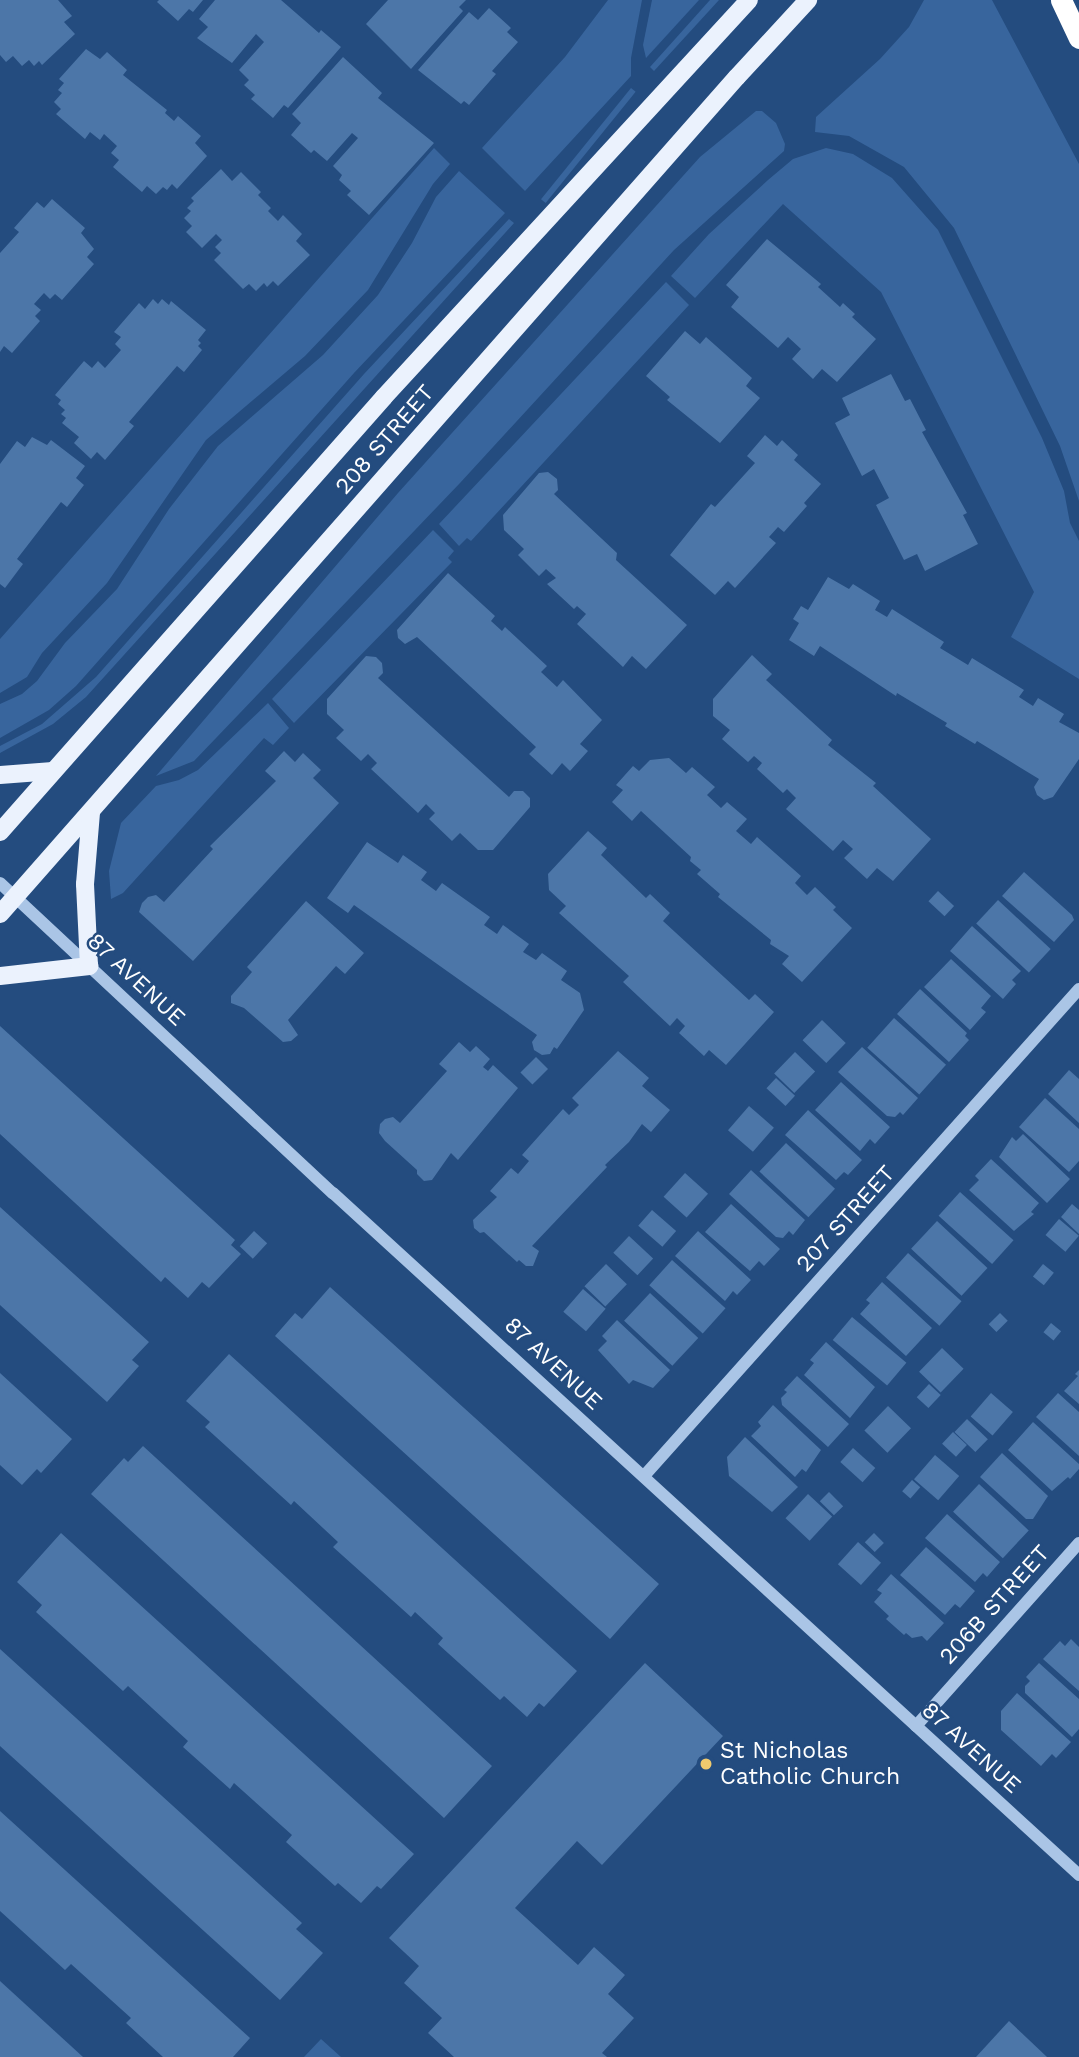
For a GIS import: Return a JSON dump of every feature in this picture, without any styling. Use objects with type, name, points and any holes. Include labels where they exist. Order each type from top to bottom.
[{"type":"highway","points":[[1061,0],[1079,38]]},
{"type":"main road","name":"208 STREET","points":[[0,832],[384,397],[750,0]]},
{"type":"main road","name":"208 STREET","points":[[0,914],[718,98],[808,0]]},
{"type":"main road","points":[[0,775],[53,771]]},
{"type":"main road","points":[[0,975],[89,966],[85,884],[91,812]]},
{"type":"street","name":"87 AVENUE","points":[[0,883],[1079,1875]]},
{"type":"street","name":"207 STREET","points":[[644,1476],[1079,989]]},
{"type":"street","name":"206B STREET","points":[[916,1726],[1079,1544]]},
{"type":"shaded area","points":[[608,0],[642,0],[631,58],[631,76],[525,191],[482,148],[565,57]]},
{"type":"shaded area","points":[[652,0],[699,0],[646,58],[643,45]]},
{"type":"shaded area","points":[[710,0],[719,0],[654,71],[650,67]]},
{"type":"shaded area","points":[[924,0],[992,0],[1079,164],[1079,501],[1060,446],[954,228],[904,167],[849,136],[815,132],[816,117],[880,59],[909,27]]},
{"type":"shaded area","points":[[631,88],[636,92],[546,203],[541,199]]},
{"type":"shaded area","points":[[756,111],[762,111],[776,123],[785,144],[784,151],[674,250],[460,483],[194,761],[156,776],[398,493],[700,157]]},
{"type":"shaded area","points":[[434,148],[450,164],[433,184],[368,290],[305,356],[206,440],[107,583],[42,653],[27,677],[0,693],[0,639]]},
{"type":"shaded area","points":[[826,148],[853,154],[892,178],[938,230],[1042,438],[1064,491],[1070,523],[1079,541],[1079,679],[1011,637],[1034,592],[881,292],[783,204],[695,298],[671,276],[709,234],[793,159]]},
{"type":"shaded area","points":[[459,171],[505,213],[354,373],[76,686],[49,710],[0,738],[0,704],[22,694],[37,681],[65,643],[117,589],[169,509],[218,446],[323,355],[378,295],[412,243],[436,197]]},
{"type":"shaded area","points":[[509,219],[514,223],[86,697],[53,724],[0,753],[0,746],[42,724],[96,677],[364,374]]},
{"type":"shaded area","points":[[666,282],[689,305],[471,541],[467,538],[459,546],[439,524]]},
{"type":"shaded area","points":[[433,530],[454,551],[448,558],[452,562],[294,723],[272,699]]},
{"type":"shaded area","points":[[268,703],[289,728],[273,745],[264,738],[123,893],[111,899],[109,871],[121,823],[156,786],[179,780],[198,770]]},
{"type":"shaded area","points":[[321,2039],[341,2057],[304,2057]]},
{"type":"building","points":[[0,0],[58,0],[72,16],[64,22],[75,34],[42,65],[39,61],[34,66],[29,60],[22,66],[13,56],[6,62],[0,55]]},
{"type":"building","points":[[203,0],[193,12],[189,9],[178,21],[157,2]]},
{"type":"building","points":[[215,0],[281,0],[319,33],[321,30],[341,47],[288,108],[284,105],[273,118],[251,99],[255,95],[244,85],[249,80],[239,70],[264,42],[256,34],[232,63],[197,38],[208,27],[199,19]]},
{"type":"building","points":[[388,0],[466,0],[459,7],[463,11],[411,69],[366,24]]},
{"type":"building","points":[[489,8],[511,28],[507,32],[518,42],[492,71],[496,74],[469,105],[464,101],[461,104],[418,70],[469,12],[478,20]]},
{"type":"building","points":[[86,49],[100,59],[107,52],[127,70],[123,75],[167,110],[165,113],[174,121],[178,116],[201,136],[195,143],[207,156],[177,189],[172,184],[167,190],[163,187],[156,194],[147,186],[142,192],[113,167],[119,160],[111,153],[117,146],[104,134],[100,140],[90,132],[85,139],[56,114],[61,109],[54,102],[62,93],[58,90],[64,83],[59,79]]},
{"type":"building","points":[[343,57],[382,93],[378,98],[434,143],[369,215],[347,195],[351,191],[339,180],[342,175],[333,166],[358,138],[352,133],[327,161],[314,150],[311,153],[291,135],[301,123],[292,114]]},
{"type":"building","points":[[221,169],[232,181],[241,172],[261,192],[258,195],[271,208],[268,211],[278,221],[283,215],[302,234],[296,241],[310,255],[278,286],[273,281],[267,287],[264,283],[256,291],[249,284],[243,289],[214,260],[221,253],[215,247],[222,240],[216,234],[202,248],[186,232],[192,226],[184,218],[191,211],[187,208],[194,201],[191,198]]},
{"type":"building","points":[[52,199],[85,228],[81,233],[94,249],[87,257],[94,264],[62,300],[55,294],[50,299],[44,293],[34,304],[41,310],[35,316],[40,321],[12,353],[4,346],[0,352],[0,253],[19,232],[14,228],[37,202],[44,208]]},
{"type":"building","points":[[767,239],[821,284],[818,287],[840,307],[843,303],[855,314],[852,317],[876,339],[837,382],[822,369],[813,379],[792,359],[801,349],[788,337],[778,348],[731,307],[739,297],[726,285]]},
{"type":"building","points":[[153,299],[158,304],[162,299],[169,305],[171,301],[206,330],[198,340],[201,343],[198,346],[202,350],[184,372],[177,366],[129,422],[134,426],[105,460],[97,452],[91,459],[74,443],[79,437],[62,423],[66,418],[61,414],[65,410],[58,404],[61,400],[55,395],[84,361],[92,368],[98,361],[105,368],[121,350],[115,344],[121,337],[114,332],[139,303],[145,309]]},
{"type":"building","points":[[685,331],[700,344],[706,337],[752,378],[746,386],[760,398],[720,443],[667,400],[670,397],[646,376]]},
{"type":"building","points":[[891,374],[905,401],[910,399],[926,430],[922,432],[967,513],[963,515],[978,544],[925,571],[917,554],[904,560],[876,505],[889,498],[874,469],[862,476],[835,423],[850,415],[842,398]]},
{"type":"building","points":[[765,435],[777,446],[782,440],[798,455],[794,460],[821,484],[804,503],[807,506],[784,532],[778,527],[769,537],[776,543],[735,588],[728,581],[715,595],[670,555],[711,504],[715,507],[755,463],[747,456]]},
{"type":"building","points":[[32,437],[47,445],[51,440],[85,466],[76,478],[84,485],[67,507],[61,502],[17,559],[23,564],[5,588],[0,584],[0,464],[17,441],[25,447]]},
{"type":"building","points":[[548,472],[557,479],[558,490],[554,494],[617,553],[616,560],[687,625],[646,669],[632,656],[623,667],[577,624],[586,614],[577,606],[574,609],[547,584],[556,578],[546,569],[539,576],[518,555],[524,549],[504,530],[503,515],[539,473]]},
{"type":"building","points":[[448,573],[495,616],[491,621],[502,631],[505,627],[547,666],[541,672],[557,687],[563,680],[602,720],[580,744],[588,751],[570,771],[562,763],[552,775],[529,754],[536,747],[417,637],[405,644],[398,638],[397,630]]},
{"type":"building","points":[[828,577],[849,589],[853,584],[880,601],[875,610],[887,617],[892,609],[944,642],[940,648],[968,665],[972,658],[1024,690],[1019,697],[1033,706],[1038,698],[1064,714],[1059,722],[1079,733],[1079,759],[1053,797],[1044,800],[1037,795],[1034,787],[1039,779],[977,741],[975,744],[945,726],[947,723],[897,693],[896,696],[820,646],[814,656],[789,640],[799,623],[793,619],[801,606],[808,610]]},
{"type":"building","points":[[752,655],[772,674],[766,680],[832,740],[828,745],[876,783],[873,786],[931,839],[893,881],[877,868],[867,879],[844,858],[853,849],[843,840],[833,851],[786,809],[796,798],[787,789],[783,793],[757,769],[762,763],[754,756],[748,762],[722,739],[730,730],[713,716],[713,699]]},
{"type":"building","points":[[366,656],[376,657],[382,663],[383,673],[378,678],[509,797],[514,791],[523,791],[530,798],[530,807],[493,850],[478,850],[460,833],[452,841],[429,819],[435,813],[426,804],[418,813],[371,769],[377,763],[368,754],[361,761],[336,738],[344,730],[327,714],[327,699]]},
{"type":"building","points":[[284,751],[295,762],[303,753],[321,770],[313,778],[339,803],[193,961],[139,912],[142,903],[148,897],[156,895],[164,902],[213,849],[210,846],[276,781],[265,771]]},
{"type":"building","points":[[669,758],[686,773],[692,767],[715,787],[707,795],[721,808],[727,802],[747,819],[736,831],[751,844],[757,837],[801,876],[795,883],[807,895],[815,887],[836,907],[833,910],[852,928],[802,982],[782,964],[789,956],[770,944],[771,940],[718,897],[720,894],[697,874],[701,870],[690,861],[691,857],[641,811],[632,821],[612,802],[623,790],[616,785],[633,766],[639,771],[650,760]]},
{"type":"building","points":[[588,831],[607,848],[601,855],[646,898],[650,894],[670,913],[663,921],[749,1000],[755,994],[774,1012],[726,1065],[709,1050],[704,1056],[679,1033],[685,1026],[677,1018],[670,1026],[623,982],[629,976],[559,913],[566,906],[549,890],[548,874]]},
{"type":"building","points":[[367,842],[398,863],[403,855],[427,872],[421,880],[436,891],[442,883],[490,917],[484,925],[497,934],[503,925],[529,944],[523,952],[536,960],[542,953],[567,971],[561,980],[580,993],[584,1010],[557,1049],[554,1047],[550,1054],[542,1055],[534,1050],[532,1042],[537,1035],[354,905],[348,913],[327,898]]},
{"type":"building","points":[[1024,872],[1072,915],[1074,920],[1054,942],[1002,896]]},
{"type":"building","points":[[938,891],[954,906],[945,916],[928,901]]},
{"type":"building","points":[[998,900],[1051,949],[1029,973],[976,923]]},
{"type":"building","points":[[306,901],[364,953],[345,974],[336,966],[288,1020],[298,1035],[291,1041],[283,1042],[244,1008],[231,1003],[231,996],[252,972],[247,967]]},
{"type":"building","points":[[972,926],[1021,971],[1012,980],[1016,984],[1003,999],[950,951]]},
{"type":"building","points":[[951,959],[991,996],[981,1008],[986,1012],[970,1030],[924,987]]},
{"type":"building","points":[[920,989],[967,1033],[965,1036],[969,1040],[949,1062],[897,1014]]},
{"type":"building","points":[[894,1018],[946,1065],[919,1095],[867,1048]]},
{"type":"building","points":[[822,1020],[846,1043],[826,1063],[803,1040]]},
{"type":"building","points":[[0,1026],[235,1240],[231,1245],[241,1254],[209,1288],[202,1282],[188,1298],[165,1277],[161,1282],[0,1134]]},
{"type":"building","points":[[459,1042],[470,1052],[476,1046],[490,1059],[483,1067],[488,1071],[493,1065],[518,1088],[458,1160],[451,1153],[432,1180],[424,1181],[417,1174],[417,1170],[385,1141],[379,1133],[380,1124],[393,1117],[400,1123],[447,1071],[439,1064]]},
{"type":"building","points":[[862,1047],[918,1098],[903,1115],[900,1112],[895,1117],[887,1116],[838,1072]]},
{"type":"building","points":[[618,1051],[649,1078],[642,1086],[670,1110],[651,1132],[642,1124],[629,1142],[605,1165],[607,1167],[532,1246],[539,1251],[533,1266],[526,1266],[519,1260],[517,1262],[484,1232],[480,1233],[474,1228],[473,1220],[497,1197],[490,1191],[511,1168],[518,1174],[529,1161],[522,1155],[563,1109],[569,1115],[579,1105],[572,1098]]},
{"type":"building","points":[[795,1052],[815,1071],[794,1093],[774,1074]]},
{"type":"building","points":[[536,1057],[548,1069],[532,1085],[520,1073]]},
{"type":"building","points":[[1069,1070],[1079,1079],[1079,1123],[1048,1094]]},
{"type":"building","points":[[776,1078],[795,1096],[785,1106],[766,1088]]},
{"type":"building","points":[[841,1082],[890,1127],[875,1144],[870,1139],[860,1151],[815,1110]]},
{"type":"building","points":[[1045,1098],[1079,1129],[1079,1161],[1069,1172],[1019,1127]]},
{"type":"building","points":[[749,1106],[774,1128],[753,1152],[728,1130]]},
{"type":"building","points":[[808,1110],[862,1160],[848,1175],[844,1172],[836,1180],[785,1135]]},
{"type":"building","points":[[1023,1134],[1070,1179],[1047,1203],[999,1157],[1012,1137],[1016,1141]]},
{"type":"building","points":[[786,1143],[835,1189],[808,1217],[759,1172]]},
{"type":"building","points":[[991,1159],[1039,1203],[1031,1212],[1034,1214],[1014,1231],[969,1190],[979,1180],[975,1176]]},
{"type":"building","points":[[751,1170],[805,1220],[793,1235],[789,1231],[783,1238],[776,1237],[729,1194]]},
{"type":"building","points":[[685,1173],[708,1194],[687,1218],[664,1197]]},
{"type":"building","points":[[960,1192],[1014,1240],[992,1264],[939,1216]]},
{"type":"building","points":[[731,1204],[780,1249],[764,1266],[759,1261],[750,1271],[705,1232]]},
{"type":"building","points":[[1072,1204],[1079,1210],[1079,1234],[1061,1217]]},
{"type":"building","points":[[0,1207],[149,1342],[132,1360],[139,1366],[107,1402],[0,1305]]},
{"type":"building","points":[[652,1210],[676,1231],[662,1247],[638,1226]]},
{"type":"building","points":[[1059,1219],[1079,1236],[1065,1252],[1046,1235]]},
{"type":"building","points":[[937,1221],[987,1268],[962,1296],[911,1249]]},
{"type":"building","points":[[254,1231],[267,1243],[253,1259],[240,1246]]},
{"type":"building","points":[[698,1231],[751,1280],[737,1295],[733,1291],[725,1301],[675,1256]]},
{"type":"building","points":[[629,1236],[653,1259],[637,1275],[613,1253]]},
{"type":"building","points":[[908,1253],[962,1301],[939,1326],[886,1278]]},
{"type":"building","points":[[672,1260],[726,1308],[703,1333],[649,1285]]},
{"type":"building","points":[[606,1264],[627,1284],[605,1306],[584,1286]]},
{"type":"building","points":[[1043,1264],[1054,1273],[1044,1285],[1033,1276]]},
{"type":"building","points":[[882,1282],[932,1328],[906,1356],[860,1314],[870,1303],[866,1300]]},
{"type":"building","points":[[330,1287],[659,1584],[610,1639],[275,1336],[295,1313],[302,1319]]},
{"type":"building","points":[[583,1289],[606,1309],[586,1331],[563,1312]]},
{"type":"building","points":[[650,1293],[698,1338],[672,1366],[624,1321]]},
{"type":"building","points":[[1000,1313],[1008,1321],[996,1332],[989,1324]]},
{"type":"building","points":[[852,1317],[906,1363],[887,1386],[833,1340]]},
{"type":"building","points":[[617,1320],[670,1370],[653,1388],[633,1380],[629,1384],[598,1350],[607,1341],[602,1336]]},
{"type":"building","points":[[1051,1323],[1061,1331],[1054,1341],[1043,1332]]},
{"type":"building","points":[[826,1342],[875,1387],[850,1418],[804,1375],[814,1363],[810,1360]]},
{"type":"building","points":[[942,1348],[964,1369],[941,1393],[919,1372]]},
{"type":"building","points":[[229,1354],[577,1671],[544,1707],[539,1703],[527,1717],[504,1696],[500,1700],[438,1644],[443,1638],[415,1612],[411,1617],[333,1547],[338,1542],[294,1501],[291,1505],[205,1427],[210,1422],[186,1401]]},
{"type":"building","points":[[1079,1370],[1079,1404],[1064,1391],[1078,1376],[1075,1374]]},
{"type":"building","points":[[0,1373],[72,1439],[41,1473],[37,1469],[22,1485],[0,1465]]},
{"type":"building","points":[[797,1376],[849,1424],[828,1447],[782,1405],[781,1398],[787,1392],[784,1390]]},
{"type":"building","points":[[929,1384],[941,1395],[928,1408],[917,1397]]},
{"type":"building","points":[[991,1393],[1013,1412],[993,1435],[971,1416]]},
{"type":"building","points":[[1058,1393],[1079,1412],[1079,1456],[1036,1417]]},
{"type":"building","points":[[773,1405],[821,1450],[806,1472],[802,1469],[795,1477],[751,1436],[761,1426],[758,1422]]},
{"type":"building","points":[[888,1406],[911,1428],[887,1453],[864,1430]]},
{"type":"building","points":[[967,1419],[988,1439],[975,1452],[954,1432]]},
{"type":"building","points":[[1033,1422],[1079,1464],[1079,1469],[1070,1479],[1068,1477],[1052,1491],[1008,1450]]},
{"type":"building","points":[[953,1432],[967,1445],[956,1457],[942,1444]]},
{"type":"building","points":[[745,1437],[798,1487],[772,1512],[729,1476],[727,1457]]},
{"type":"building","points":[[143,1446],[492,1766],[444,1818],[91,1494],[124,1458],[128,1462]]},
{"type":"building","points":[[853,1448],[875,1468],[863,1482],[840,1462]]},
{"type":"building","points":[[1002,1453],[1048,1496],[1033,1519],[1026,1519],[980,1477]]},
{"type":"building","points":[[935,1455],[959,1476],[938,1500],[914,1479]]},
{"type":"building","points":[[912,1480],[920,1487],[910,1499],[902,1491]]},
{"type":"building","points":[[979,1484],[1029,1530],[1003,1558],[953,1512]]},
{"type":"building","points":[[829,1492],[843,1506],[834,1515],[820,1501]]},
{"type":"building","points":[[808,1494],[832,1517],[810,1541],[785,1518]]},
{"type":"building","points":[[947,1514],[1000,1562],[987,1577],[983,1573],[975,1582],[925,1538]]},
{"type":"building","points":[[61,1533],[414,1854],[381,1889],[377,1886],[361,1903],[338,1883],[335,1886],[286,1842],[292,1835],[234,1783],[230,1789],[183,1747],[188,1741],[128,1686],[123,1691],[36,1612],[42,1605],[17,1582]]},
{"type":"building","points":[[874,1533],[884,1543],[875,1552],[865,1542]]},
{"type":"building","points":[[858,1542],[881,1563],[861,1585],[838,1564]]},
{"type":"building","points":[[926,1547],[975,1591],[960,1608],[955,1604],[945,1615],[900,1575]]},
{"type":"building","points":[[891,1574],[944,1623],[927,1641],[922,1636],[912,1638],[906,1633],[904,1635],[886,1619],[889,1616],[874,1602],[882,1593],[877,1590]]},
{"type":"building","points":[[1071,1639],[1079,1647],[1079,1691],[1043,1659],[1060,1641],[1065,1646]]},
{"type":"building","points":[[0,1649],[302,1923],[296,1929],[323,1953],[280,2000],[0,1746]]},
{"type":"building","points":[[645,1663],[723,1736],[602,1865],[577,1841],[515,1908],[578,1965],[594,1947],[625,1975],[608,1994],[634,2018],[602,2053],[607,2057],[454,2057],[428,2033],[442,2018],[404,1983],[419,1966],[389,1938]]},
{"type":"building","points":[[1039,1663],[1079,1699],[1079,1729],[1072,1737],[1025,1693],[1025,1686],[1030,1681],[1026,1677]]},
{"type":"building","points":[[1017,1693],[1071,1742],[1056,1758],[1052,1754],[1041,1766],[1001,1730],[1001,1711]]},
{"type":"building","points":[[0,1811],[250,2038],[233,2057],[163,2057],[126,2023],[131,2018],[71,1964],[65,1970],[0,1911]]},
{"type":"building","points":[[0,1981],[83,2057],[0,2057]]},
{"type":"building","points":[[1009,2021],[1047,2057],[976,2057]]},
{"type":"place","name":"St Nicholas Catholic Church","points":[[706,1764]]}]
